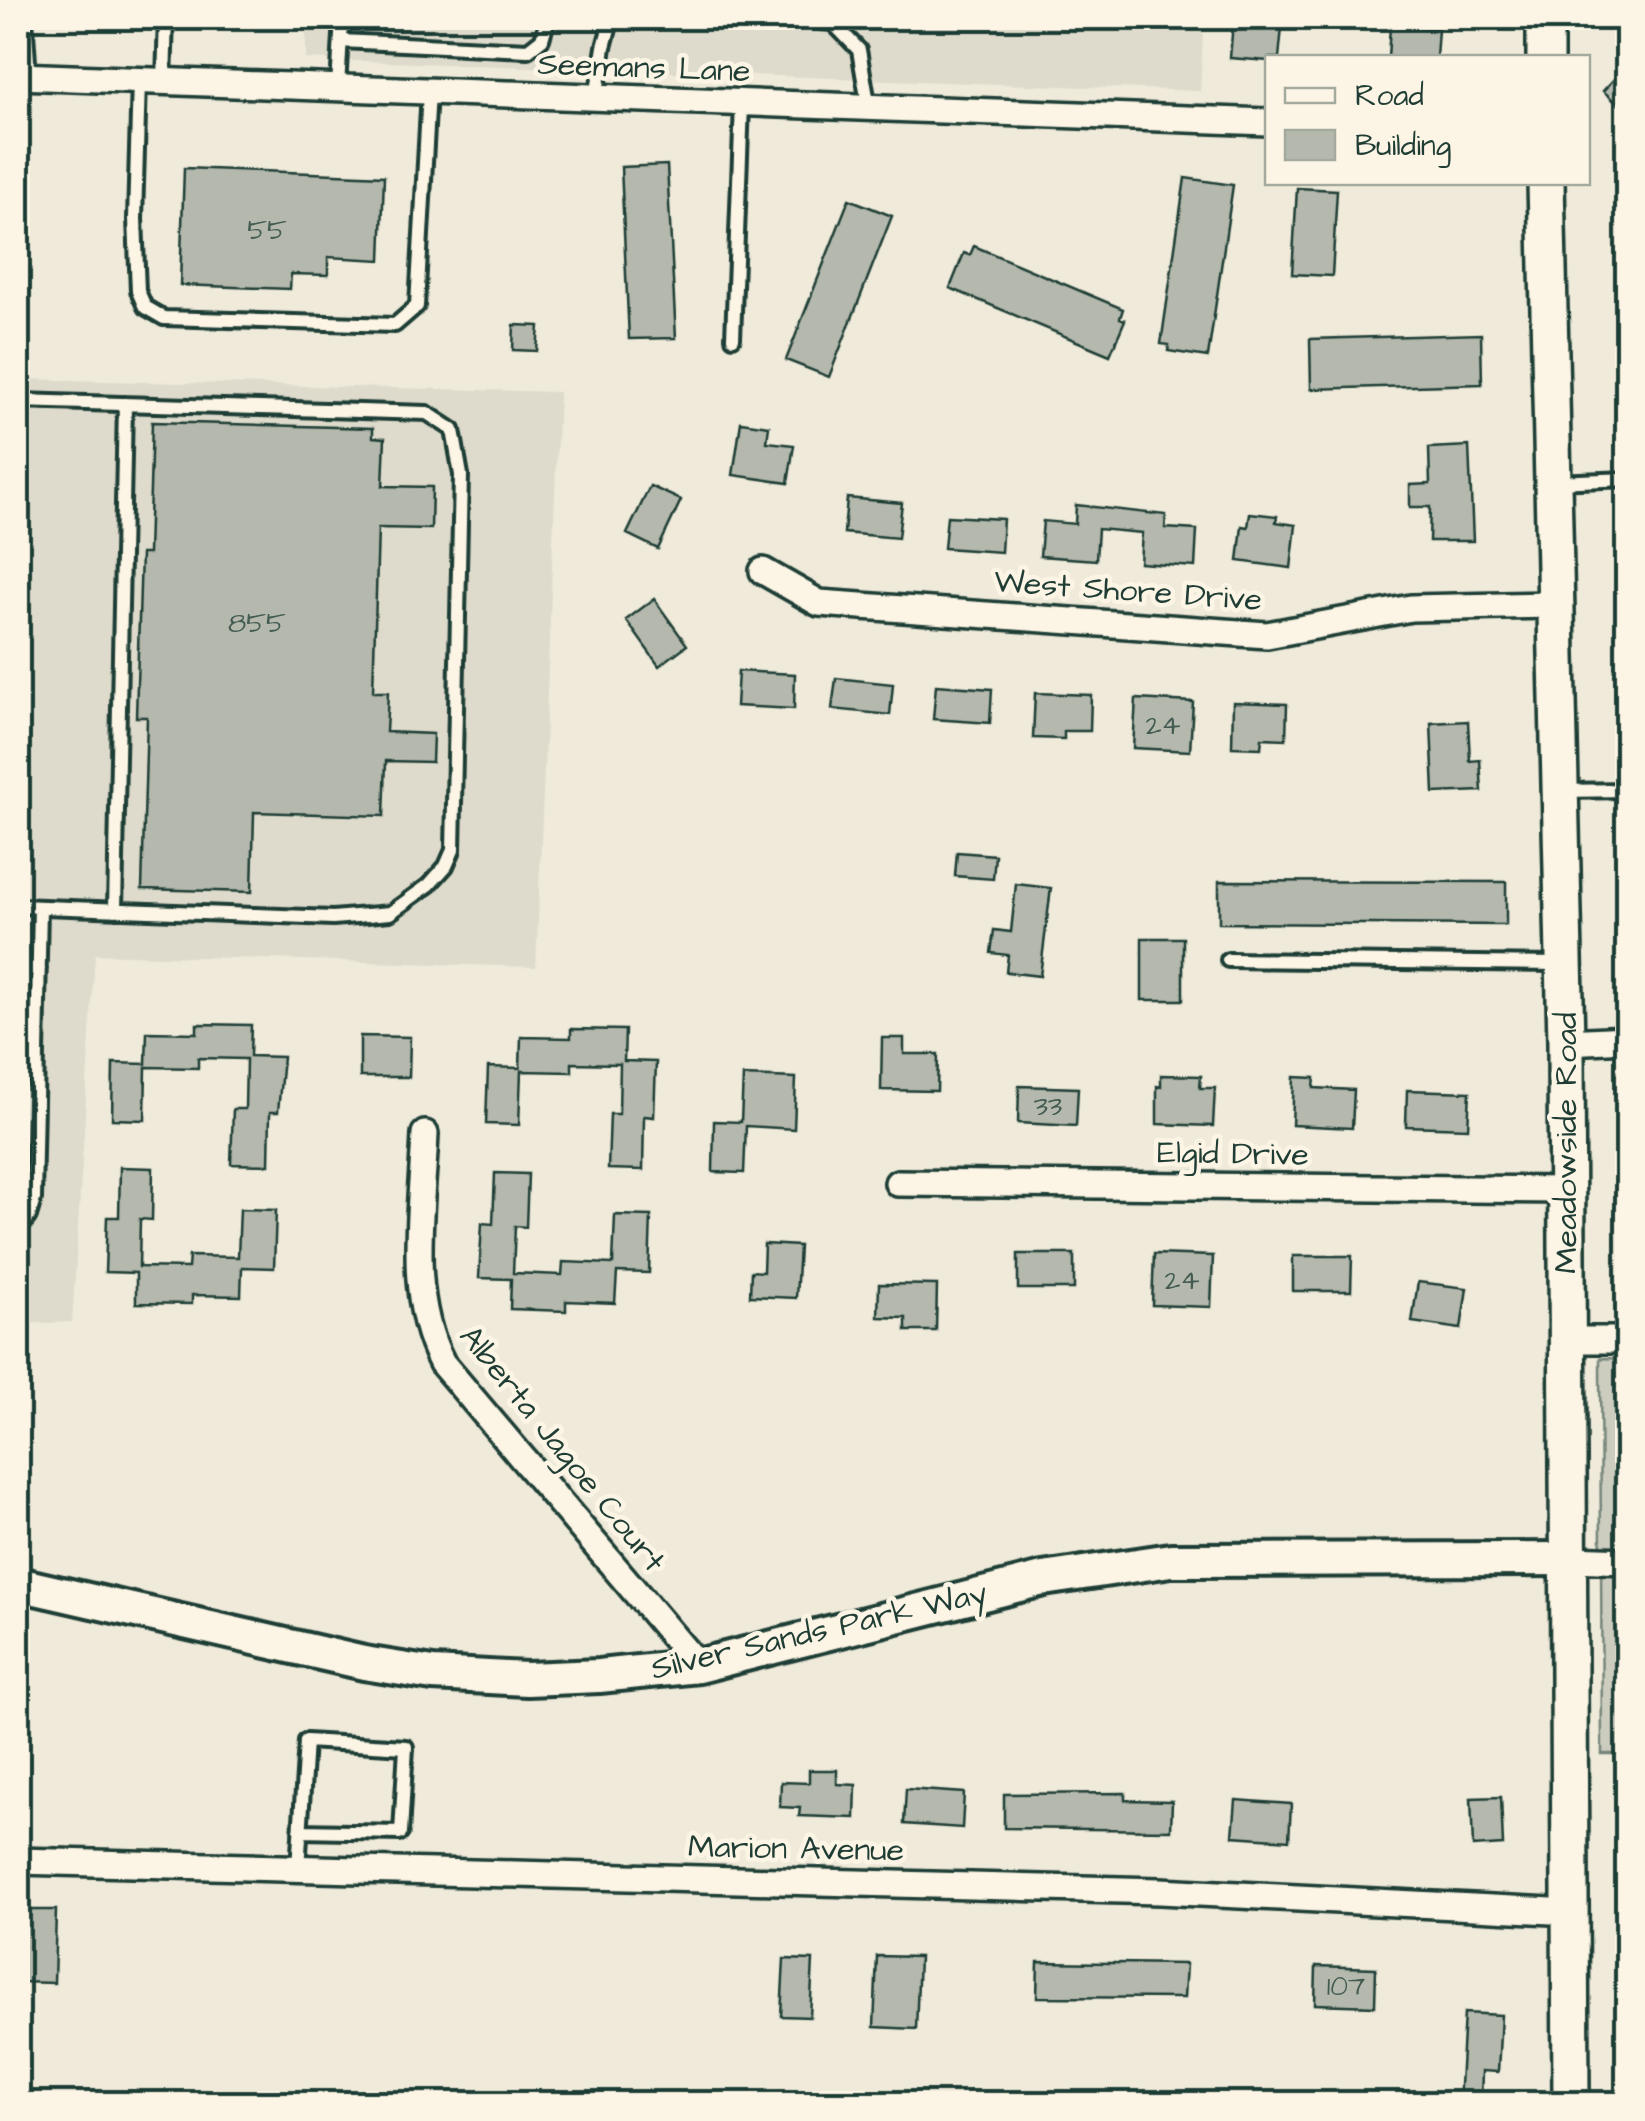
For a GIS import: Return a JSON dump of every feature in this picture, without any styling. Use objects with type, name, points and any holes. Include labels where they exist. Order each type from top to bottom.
[{"type":"main road","points":[[1545,18],[1546,55]]},
{"type":"main road","name":"Meadowside Road","points":[[1546,185],[1566,1042],[1571,2104]]},
{"type":"street","name":"Seemans Lane","points":[[23,76],[1265,122]]},
{"type":"street","name":"West Shore Drive","points":[[764,571],[819,603],[1267,635],[1411,608],[1554,604]]},
{"type":"street","points":[[1566,1042],[1628,1039]]},
{"type":"street","name":"Alberta Jagoe Court","points":[[425,1134],[420,1283],[434,1346],[442,1363],[698,1666]]},
{"type":"street","name":"Elgid Drive","points":[[898,1183],[1567,1190]]},
{"type":"street","points":[[1568,1340],[1628,1340]]},
{"type":"street","name":"Silver Sands Park Way","points":[[18,1584],[364,1662],[434,1674],[527,1679],[698,1666],[1044,1579],[1171,1560],[1628,1560]]},
{"type":"street","name":"Marion Avenue","points":[[18,1862],[1160,1891],[1572,1912]]},
{"type":"lane","points":[[23,76],[25,18]]},
{"type":"lane","points":[[166,18],[152,81],[135,219],[138,291],[145,307],[164,318],[395,324],[417,306],[428,90]]},
{"type":"lane","points":[[338,87],[342,18]]},
{"type":"lane","points":[[341,42],[528,50],[542,39],[548,18]]},
{"type":"lane","points":[[596,99],[612,18]]},
{"type":"lane","points":[[776,18],[833,23],[859,50],[869,109]]},
{"type":"lane","points":[[733,338],[742,104]]},
{"type":"lane","points":[[18,401],[427,414],[453,430],[458,445],[460,514],[453,850],[446,866],[429,885],[390,913],[333,918],[18,906]]},
{"type":"lane","points":[[115,910],[125,404]]},
{"type":"lane","points":[[1552,482],[1628,479]]},
{"type":"lane","points":[[1559,792],[1628,790]]},
{"type":"lane","points":[[18,1232],[29,1216],[34,1198],[40,907]]},
{"type":"lane","points":[[1228,960],[1564,964]]},
{"type":"lane","points":[[18,968],[39,969]]},
{"type":"lane","points":[[298,1869],[300,1830],[306,1741],[406,1747],[401,1833],[300,1830]]},
{"type":"shaded area","points":[[306,18],[1204,18],[1200,91],[306,59]]},
{"type":"shaded area","points":[[18,379],[559,392],[536,967],[95,954],[72,1322],[18,1324]]},
{"type":"shaded area","points":[[1600,1358],[1627,1359],[1627,1754],[1602,1754]]},
{"type":"building","points":[[1233,22],[1282,27],[1279,55],[1265,55],[1265,61],[1230,58]]},
{"type":"building","points":[[1390,26],[1438,29],[1436,55],[1388,55]]},
{"type":"building","points":[[1628,64],[1628,113],[1603,91]]},
{"type":"building","points":[[667,165],[676,338],[629,339],[621,167]]},
{"type":"building","points":[[184,168],[384,176],[381,260],[328,257],[328,275],[291,274],[290,289],[180,285]]},
{"type":"building","points":[[1185,178],[1233,185],[1208,357],[1168,351],[1169,345],[1161,344]]},
{"type":"building","points":[[1297,188],[1337,190],[1332,276],[1292,274]]},
{"type":"building","points":[[849,199],[892,216],[829,377],[786,360]]},
{"type":"building","points":[[974,246],[1123,309],[1120,318],[1125,320],[1110,355],[950,288],[964,253],[970,255]]},
{"type":"building","points":[[514,325],[539,326],[537,351],[513,350]]},
{"type":"building","points":[[1481,334],[1482,384],[1311,389],[1310,339]]},
{"type":"building","points":[[152,422],[373,428],[373,437],[385,438],[383,486],[432,487],[431,529],[378,528],[373,692],[388,692],[386,732],[433,734],[432,762],[386,761],[384,816],[254,812],[252,892],[142,889],[147,717],[136,717],[141,554],[148,554]]},
{"type":"building","points":[[741,422],[769,426],[767,442],[794,445],[788,483],[733,475]]},
{"type":"building","points":[[1469,446],[1473,541],[1429,541],[1430,507],[1410,507],[1410,485],[1430,484],[1429,448]]},
{"type":"building","points":[[650,486],[681,500],[658,549],[627,534]]},
{"type":"building","points":[[847,498],[902,503],[898,538],[844,533]]},
{"type":"building","points":[[1076,505],[1166,515],[1165,528],[1197,530],[1195,567],[1140,563],[1142,533],[1098,529],[1096,560],[1040,556],[1043,521],[1075,524]]},
{"type":"building","points":[[1250,513],[1277,516],[1276,522],[1296,525],[1291,568],[1238,561],[1242,526],[1248,527]]},
{"type":"building","points":[[947,516],[1003,519],[1001,552],[944,548]]},
{"type":"building","points":[[654,599],[687,645],[659,666],[626,620]]},
{"type":"building","points":[[738,671],[795,674],[794,709],[736,706]]},
{"type":"building","points":[[836,678],[893,684],[890,715],[832,709]]},
{"type":"building","points":[[936,685],[992,689],[990,723],[933,719]]},
{"type":"building","points":[[1035,693],[1091,695],[1090,731],[1064,731],[1064,739],[1033,738]]},
{"type":"building","points":[[1136,699],[1193,702],[1190,751],[1133,748]]},
{"type":"building","points":[[1233,702],[1287,704],[1286,739],[1262,738],[1261,748],[1232,747]]},
{"type":"building","points":[[1468,721],[1470,761],[1480,760],[1482,791],[1434,793],[1431,723]]},
{"type":"building","points":[[957,852],[995,855],[993,879],[955,876]]},
{"type":"building","points":[[1219,881],[1506,882],[1506,925],[1219,923]]},
{"type":"building","points":[[1016,884],[1051,888],[1040,976],[1006,972],[1008,955],[991,953],[994,930],[1011,932]]},
{"type":"building","points":[[1142,938],[1183,938],[1183,1000],[1142,1000]]},
{"type":"building","points":[[197,1024],[251,1025],[250,1056],[283,1057],[278,1112],[270,1112],[269,1165],[231,1164],[233,1109],[245,1109],[246,1059],[198,1058],[198,1068],[146,1067],[145,1120],[112,1119],[113,1063],[146,1064],[147,1032],[197,1033]]},
{"type":"building","points":[[571,1029],[625,1030],[624,1061],[656,1062],[654,1117],[644,1116],[643,1170],[608,1169],[610,1114],[619,1114],[620,1064],[572,1063],[572,1072],[521,1071],[519,1125],[486,1124],[488,1067],[520,1068],[521,1037],[571,1038]]},
{"type":"building","points":[[360,1036],[410,1037],[409,1077],[360,1077]]},
{"type":"building","points":[[882,1038],[904,1038],[904,1054],[938,1054],[937,1091],[881,1090]]},
{"type":"building","points":[[1161,1075],[1201,1076],[1200,1088],[1215,1088],[1213,1126],[1157,1124],[1157,1086],[1161,1087]]},
{"type":"building","points":[[743,1076],[796,1078],[794,1129],[746,1126],[744,1173],[713,1172],[714,1121],[741,1122]]},
{"type":"building","points":[[1294,1077],[1315,1078],[1314,1088],[1354,1090],[1352,1128],[1292,1125]]},
{"type":"building","points":[[1019,1086],[1078,1088],[1076,1126],[1018,1123]]},
{"type":"building","points":[[1407,1090],[1470,1092],[1468,1128],[1406,1126]]},
{"type":"building","points":[[120,1167],[153,1168],[152,1220],[140,1219],[139,1267],[188,1268],[189,1256],[238,1257],[240,1209],[276,1210],[274,1268],[242,1267],[241,1296],[192,1295],[192,1304],[136,1303],[136,1273],[105,1272],[107,1217],[119,1217]]},
{"type":"building","points":[[495,1173],[528,1174],[526,1227],[515,1226],[513,1273],[562,1275],[563,1262],[613,1264],[615,1215],[651,1216],[649,1273],[617,1272],[615,1303],[566,1301],[566,1311],[510,1309],[511,1279],[479,1278],[482,1223],[493,1224]]},
{"type":"building","points":[[764,1244],[799,1246],[796,1298],[750,1296],[751,1271],[763,1272]]},
{"type":"building","points":[[1018,1254],[1074,1254],[1074,1289],[1018,1289]]},
{"type":"building","points":[[1154,1254],[1213,1256],[1211,1307],[1152,1305]]},
{"type":"building","points":[[1293,1256],[1352,1256],[1351,1291],[1293,1291]]},
{"type":"building","points":[[1418,1282],[1467,1288],[1461,1329],[1412,1322]]},
{"type":"building","points":[[879,1284],[937,1285],[936,1331],[906,1331],[906,1318],[878,1317]]},
{"type":"building","points":[[809,1770],[837,1770],[837,1784],[856,1785],[855,1818],[799,1816],[800,1808],[780,1807],[781,1782],[809,1783]]},
{"type":"building","points":[[906,1789],[964,1793],[962,1828],[904,1824]]},
{"type":"building","points":[[1125,1793],[1125,1800],[1172,1801],[1171,1830],[1004,1828],[1004,1794]]},
{"type":"building","points":[[1501,1797],[1503,1845],[1473,1847],[1471,1798]]},
{"type":"building","points":[[1236,1800],[1291,1804],[1289,1840],[1233,1836]]},
{"type":"building","points":[[18,1910],[56,1910],[54,1983],[18,1982]]},
{"type":"building","points":[[877,1956],[919,1957],[916,2029],[874,2027]]},
{"type":"building","points":[[784,1959],[813,1960],[810,2017],[781,2016]]},
{"type":"building","points":[[1038,1962],[1186,1964],[1184,1998],[1037,1997]]},
{"type":"building","points":[[1316,1966],[1376,1968],[1375,2006],[1315,2004]]},
{"type":"building","points":[[1464,2013],[1501,2015],[1498,2072],[1482,2071],[1481,2104],[1459,2104]]}]
